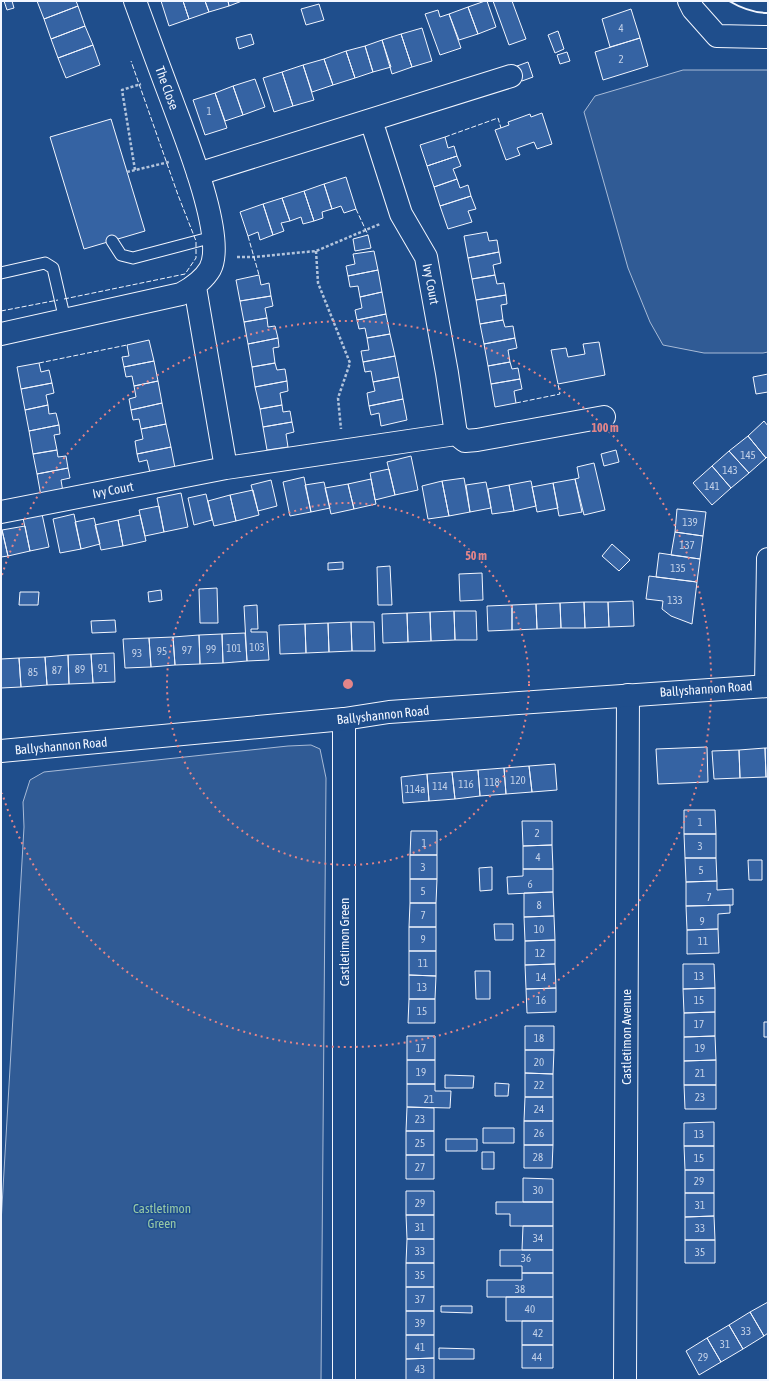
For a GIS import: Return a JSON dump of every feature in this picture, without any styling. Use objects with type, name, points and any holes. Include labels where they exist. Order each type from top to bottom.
[{"type":"street","name":"The Close","points":[[135,1],[195,165]]},
{"type":"street","points":[[689,1],[717,36],[768,36]]},
{"type":"street","points":[[1,334],[181,294],[195,287],[210,269],[213,247],[209,214],[195,165],[371,120],[511,76]]},
{"type":"street","name":"Ivy Court","points":[[371,120],[401,214],[426,257],[447,373],[456,434],[465,441],[477,440],[604,417]]},
{"type":"street","points":[[195,287],[226,468]]},
{"type":"street","name":"Ivy Court","points":[[1,512],[226,468],[456,434]]},
{"type":"street","name":"Ballyshannon Road","points":[[1,751],[344,719],[390,712],[767,686],[768,560]]},
{"type":"street","name":"Castletimon Avenue","points":[[625,1380],[628,695]]},
{"type":"street","name":"Castletimon Green","points":[[344,719],[344,1380]]},
{"type":"lane","points":[[112,241],[122,255],[133,258],[213,247]]},
{"type":"lane","points":[[1,273],[45,263],[53,268],[65,320]]},
{"type":"path","points":[[135,170],[122,90],[162,75]]},
{"type":"path","points":[[127,172],[167,163],[195,165]]},
{"type":"path","points":[[213,247],[254,258],[316,251],[401,214]]},
{"type":"path","points":[[316,251],[318,283],[350,363],[338,398],[344,451]]},
{"type":"shaded area","points":[[683,70],[768,70],[768,352],[704,353],[663,345],[650,322],[628,268],[584,112],[595,96]]},
{"type":"shaded area","name":"Castletimon Green","points":[[311,745],[320,749],[326,778],[321,1380],[1,1380],[1,1223],[24,827],[23,802],[30,780],[44,772],[288,746]]},
{"type":"building","points":[[4,1],[12,1],[14,8],[7,10]]},
{"type":"building","points":[[37,1],[76,1],[78,6],[44,19]]},
{"type":"building","points":[[161,1],[183,1],[189,19],[169,26]]},
{"type":"building","points":[[183,1],[205,1],[209,12],[189,19]]},
{"type":"building","points":[[205,1],[228,1],[229,6],[209,12]]},
{"type":"building","points":[[228,1],[242,1],[229,6]]},
{"type":"building","points":[[487,1],[496,27],[478,34],[468,7]]},
{"type":"building","points":[[493,1],[512,1],[526,39],[509,45]]},
{"type":"building","points":[[319,4],[324,20],[306,25],[301,9]]},
{"type":"building","points":[[78,6],[85,26],[51,39],[44,19]]},
{"type":"building","points":[[468,7],[478,34],[459,40],[449,14]]},
{"type":"building","points":[[631,9],[640,38],[610,47],[602,19]]},
{"type":"building","points":[[438,10],[440,17],[449,14],[461,48],[440,55],[425,14]]},
{"type":"building","points":[[85,26],[93,45],[58,58],[51,39]]},
{"type":"building","points":[[422,28],[432,61],[412,67],[401,34]]},
{"type":"building","points":[[558,31],[564,49],[555,53],[548,35]]},
{"type":"building","points":[[251,34],[254,44],[239,49],[236,38]]},
{"type":"building","points":[[401,34],[412,67],[392,74],[382,40]]},
{"type":"building","points":[[640,38],[648,66],[603,80],[595,52]]},
{"type":"building","points":[[382,40],[391,67],[373,72],[365,46]]},
{"type":"building","points":[[93,45],[100,65],[66,78],[58,58]]},
{"type":"building","points":[[365,46],[373,72],[355,78],[346,51]]},
{"type":"building","points":[[346,51],[355,78],[333,85],[324,59]]},
{"type":"building","points":[[567,52],[570,61],[560,64],[557,55]]},
{"type":"building","points":[[324,59],[333,85],[312,92],[303,65]]},
{"type":"building","points":[[528,62],[533,77],[522,81],[517,66]]},
{"type":"building","points":[[303,65],[314,100],[293,106],[282,72]]},
{"type":"building","points":[[282,72],[293,106],[274,112],[263,78]]},
{"type":"building","points":[[255,79],[265,107],[243,115],[233,86]]},
{"type":"building","points":[[233,86],[243,115],[225,121],[215,93]]},
{"type":"building","points":[[215,93],[227,128],[205,135],[193,100]]},
{"type":"building","points":[[542,113],[552,144],[537,149],[534,142],[517,148],[520,155],[506,160],[495,130],[509,125],[508,122],[530,114],[531,117]]},
{"type":"building","points":[[111,119],[145,231],[84,249],[50,137]]},
{"type":"building","points":[[445,137],[448,148],[454,146],[457,156],[427,166],[420,145]]},
{"type":"building","points":[[457,156],[461,166],[453,169],[457,179],[434,187],[427,166]]},
{"type":"building","points":[[346,177],[356,209],[344,213],[341,206],[332,209],[324,184]]},
{"type":"building","points":[[457,179],[460,188],[468,185],[471,196],[440,206],[434,187]]},
{"type":"building","points":[[324,184],[332,209],[322,212],[323,218],[314,221],[304,191]]},
{"type":"building","points":[[304,191],[314,221],[303,224],[301,217],[290,221],[282,198]]},
{"type":"building","points":[[471,196],[476,209],[468,211],[472,222],[448,229],[440,206]]},
{"type":"building","points":[[282,198],[290,221],[281,223],[284,231],[273,235],[263,204]]},
{"type":"building","points":[[263,204],[273,235],[260,240],[258,232],[248,236],[240,212]]},
{"type":"building","points":[[487,232],[489,241],[497,240],[499,252],[468,258],[464,236]]},
{"type":"building","points":[[368,235],[371,248],[355,251],[353,239]]},
{"type":"building","points":[[374,251],[378,270],[348,276],[346,266],[355,264],[353,254]]},
{"type":"building","points":[[499,252],[501,263],[493,265],[495,275],[472,279],[468,258]]},
{"type":"building","points":[[378,270],[382,292],[360,297],[358,286],[350,287],[348,276]]},
{"type":"building","points":[[259,275],[261,285],[269,283],[271,296],[240,301],[236,280]]},
{"type":"building","points":[[495,275],[497,284],[504,283],[506,295],[476,300],[472,279]]},
{"type":"building","points":[[382,292],[386,314],[357,320],[355,310],[362,308],[360,297]]},
{"type":"building","points":[[506,295],[507,304],[501,305],[503,320],[480,324],[476,300]]},
{"type":"building","points":[[271,296],[273,306],[265,308],[267,318],[244,322],[240,301]]},
{"type":"building","points":[[386,314],[390,334],[367,338],[365,328],[359,329],[357,320]]},
{"type":"building","points":[[267,318],[268,327],[275,326],[278,338],[248,344],[244,322]]},
{"type":"building","points":[[503,320],[505,327],[513,326],[515,338],[484,344],[480,324]]},
{"type":"building","points":[[390,334],[395,356],[363,362],[361,351],[369,350],[367,338]]},
{"type":"building","points":[[278,338],[279,347],[273,348],[275,363],[252,367],[248,344]]},
{"type":"building","points":[[515,338],[517,348],[508,350],[510,362],[488,366],[484,344]]},
{"type":"building","points":[[149,340],[154,361],[124,367],[122,357],[129,356],[127,345]]},
{"type":"building","points":[[599,342],[605,375],[558,384],[551,350],[566,348],[568,357],[585,354],[583,344]]},
{"type":"building","points":[[395,356],[399,377],[373,382],[371,371],[365,372],[363,362]]},
{"type":"building","points":[[154,361],[158,381],[134,386],[132,376],[126,377],[124,367]]},
{"type":"building","points":[[510,362],[512,369],[518,368],[520,379],[491,384],[488,366]]},
{"type":"building","points":[[39,363],[41,372],[49,370],[52,383],[21,389],[17,367]]},
{"type":"building","points":[[275,363],[277,370],[285,369],[287,381],[255,387],[252,367]]},
{"type":"building","points":[[768,374],[768,392],[756,394],[753,377]]},
{"type":"building","points":[[399,377],[403,399],[369,406],[367,393],[375,391],[373,382]]},
{"type":"building","points":[[520,379],[522,389],[514,391],[516,403],[495,407],[491,384]]},
{"type":"building","points":[[158,381],[162,403],[131,410],[129,399],[136,397],[134,386]]},
{"type":"building","points":[[287,381],[288,391],[280,393],[282,405],[260,409],[255,387]]},
{"type":"building","points":[[52,383],[54,393],[46,395],[48,405],[25,410],[21,389]]},
{"type":"building","points":[[403,399],[407,420],[381,426],[379,413],[371,415],[369,406]]},
{"type":"building","points":[[162,403],[166,424],[141,429],[139,419],[133,420],[131,410]]},
{"type":"building","points":[[48,405],[49,414],[56,413],[59,425],[29,431],[25,410]]},
{"type":"building","points":[[282,405],[283,412],[290,411],[292,422],[263,427],[260,409]]},
{"type":"building","points":[[764,421],[768,426],[768,456],[766,458],[748,436]]},
{"type":"building","points":[[292,422],[294,432],[286,434],[288,447],[267,450],[263,427]]},
{"type":"building","points":[[166,424],[171,447],[137,454],[135,441],[143,439],[141,429]]},
{"type":"building","points":[[59,425],[60,434],[54,435],[57,450],[33,454],[29,431]]},
{"type":"building","points":[[748,436],[766,458],[749,473],[729,451]]},
{"type":"building","points":[[171,447],[175,468],[150,473],[147,460],[139,462],[137,454]]},
{"type":"building","points":[[57,450],[58,457],[66,456],[68,468],[37,474],[33,454]]},
{"type":"building","points":[[616,450],[619,462],[604,466],[601,454]]},
{"type":"building","points":[[729,451],[749,473],[731,488],[712,466]]},
{"type":"building","points":[[411,456],[418,490],[395,495],[387,462]]},
{"type":"building","points":[[594,463],[605,510],[584,515],[575,479],[579,478],[577,467]]},
{"type":"building","points":[[712,466],[731,488],[712,505],[693,483]]},
{"type":"building","points":[[68,468],[70,478],[61,480],[63,492],[41,496],[37,474]]},
{"type":"building","points":[[389,469],[395,495],[375,500],[370,473]]},
{"type":"building","points":[[304,477],[311,512],[290,516],[283,482]]},
{"type":"building","points":[[464,478],[470,512],[449,516],[442,481]]},
{"type":"building","points":[[371,479],[376,504],[354,509],[348,484]]},
{"type":"building","points":[[575,479],[582,512],[559,516],[553,483]]},
{"type":"building","points":[[271,480],[277,506],[258,511],[251,485]]},
{"type":"building","points":[[442,481],[449,516],[428,519],[422,486]]},
{"type":"building","points":[[531,481],[536,506],[514,511],[509,485]]},
{"type":"building","points":[[324,482],[330,508],[311,512],[305,485]]},
{"type":"building","points":[[486,482],[491,508],[470,512],[466,485]]},
{"type":"building","points":[[553,483],[558,508],[537,512],[532,487]]},
{"type":"building","points":[[348,484],[354,509],[331,514],[325,488]]},
{"type":"building","points":[[509,485],[514,511],[492,514],[488,489]]},
{"type":"building","points":[[253,490],[259,515],[236,521],[230,495]]},
{"type":"building","points":[[181,493],[188,527],[164,532],[157,498]]},
{"type":"building","points":[[206,494],[212,520],[194,525],[188,498]]},
{"type":"building","points":[[230,495],[236,521],[214,526],[208,501]]},
{"type":"building","points":[[159,506],[164,532],[145,536],[139,510]]},
{"type":"building","points":[[677,509],[706,512],[703,536],[675,532]]},
{"type":"building","points":[[42,514],[49,547],[30,551],[23,518]]},
{"type":"building","points":[[74,514],[81,549],[60,553],[53,519]]},
{"type":"building","points":[[140,515],[146,541],[123,546],[118,520]]},
{"type":"building","points":[[94,518],[100,544],[81,549],[75,522]]},
{"type":"building","points":[[118,520],[123,546],[101,550],[95,525]]},
{"type":"building","points":[[25,526],[30,551],[8,556],[2,530]]},
{"type":"building","points":[[2,530],[8,556],[1,557],[1,531]]},
{"type":"building","points":[[675,532],[703,536],[700,559],[671,555]]},
{"type":"building","points":[[612,544],[630,560],[619,571],[602,556]]},
{"type":"building","points":[[659,553],[700,559],[697,582],[656,577]]},
{"type":"building","points":[[343,562],[343,569],[328,570],[328,563]]},
{"type":"building","points":[[390,566],[392,605],[378,605],[377,567]]},
{"type":"building","points":[[482,573],[483,600],[460,601],[459,574]]},
{"type":"building","points":[[649,576],[697,582],[692,624],[671,616],[662,609],[663,601],[646,599]]},
{"type":"building","points":[[217,588],[218,623],[200,623],[199,589]]},
{"type":"building","points":[[161,590],[162,600],[149,602],[148,592]]},
{"type":"building","points":[[20,592],[39,592],[38,605],[19,605]]},
{"type":"building","points":[[633,601],[634,626],[609,627],[608,602]]},
{"type":"building","points":[[584,602],[608,602],[609,627],[585,628]]},
{"type":"building","points":[[584,602],[585,628],[561,628],[560,603]]},
{"type":"building","points":[[560,603],[561,628],[537,629],[536,604]]},
{"type":"building","points":[[536,604],[537,629],[512,630],[512,605]]},
{"type":"building","points":[[257,605],[258,629],[251,629],[251,632],[267,632],[269,660],[247,661],[244,606]]},
{"type":"building","points":[[512,605],[512,630],[488,631],[487,606]]},
{"type":"building","points":[[454,611],[455,640],[431,641],[430,612]]},
{"type":"building","points":[[454,611],[476,611],[477,640],[455,640]]},
{"type":"building","points":[[430,612],[431,641],[408,642],[407,613]]},
{"type":"building","points":[[407,613],[408,642],[383,643],[382,614]]},
{"type":"building","points":[[115,620],[116,632],[92,633],[91,621]]},
{"type":"building","points":[[351,622],[374,622],[375,651],[352,651]]},
{"type":"building","points":[[351,622],[352,651],[329,652],[328,623]]},
{"type":"building","points":[[328,623],[329,652],[306,653],[305,624]]},
{"type":"building","points":[[305,624],[306,653],[280,654],[279,625]]},
{"type":"building","points":[[245,633],[247,661],[223,663],[222,634]]},
{"type":"building","points":[[222,634],[223,663],[200,664],[199,635]]},
{"type":"building","points":[[199,635],[200,664],[175,665],[173,637]]},
{"type":"building","points":[[173,637],[175,665],[151,667],[149,638]]},
{"type":"building","points":[[149,638],[151,667],[125,668],[123,639]]},
{"type":"building","points":[[114,653],[115,682],[93,683],[91,654]]},
{"type":"building","points":[[91,654],[93,683],[69,684],[68,655]]},
{"type":"building","points":[[68,655],[69,684],[47,685],[45,657]]},
{"type":"building","points":[[45,657],[47,685],[21,687],[19,658]]},
{"type":"building","points":[[19,658],[21,687],[1,688],[1,659]]},
{"type":"building","points":[[707,747],[708,782],[658,784],[656,749]]},
{"type":"building","points":[[765,748],[766,777],[740,778],[739,750]]},
{"type":"building","points":[[765,748],[768,748],[768,777],[766,777]]},
{"type":"building","points":[[739,750],[740,778],[714,779],[712,751]]},
{"type":"building","points":[[555,764],[557,790],[532,792],[529,766]]},
{"type":"building","points":[[529,766],[532,792],[506,794],[504,768]]},
{"type":"building","points":[[504,768],[506,794],[480,796],[478,770]]},
{"type":"building","points":[[478,770],[480,796],[455,799],[452,772]]},
{"type":"building","points":[[452,772],[455,799],[429,801],[427,774]]},
{"type":"building","points":[[427,774],[429,801],[403,803],[401,777]]},
{"type":"building","points":[[684,810],[715,810],[716,834],[684,834]]},
{"type":"building","points":[[522,821],[552,821],[552,845],[523,846]]},
{"type":"building","points":[[411,831],[437,831],[437,855],[410,855]]},
{"type":"building","points":[[684,834],[716,834],[716,858],[685,858]]},
{"type":"building","points":[[552,845],[553,869],[523,869],[523,846]]},
{"type":"building","points":[[410,855],[437,855],[437,879],[410,879]]},
{"type":"building","points":[[685,858],[716,858],[717,881],[686,882]]},
{"type":"building","points":[[748,860],[762,860],[762,880],[749,880]]},
{"type":"building","points":[[492,867],[492,890],[480,891],[479,868]]},
{"type":"building","points":[[523,869],[553,869],[553,892],[508,894],[507,877],[523,876]]},
{"type":"building","points":[[410,879],[437,879],[436,903],[410,903]]},
{"type":"building","points":[[717,881],[717,890],[733,889],[733,905],[686,906],[686,882]]},
{"type":"building","points":[[553,892],[554,916],[524,917],[524,893]]},
{"type":"building","points":[[410,903],[436,903],[436,927],[409,927]]},
{"type":"building","points":[[730,905],[730,913],[718,914],[718,929],[687,930],[686,906]]},
{"type":"building","points":[[554,916],[555,940],[525,941],[524,917]]},
{"type":"building","points":[[494,924],[513,924],[513,940],[495,940]]},
{"type":"building","points":[[409,927],[436,927],[436,951],[409,951]]},
{"type":"building","points":[[718,929],[719,953],[687,954],[687,930]]},
{"type":"building","points":[[555,940],[555,964],[525,965],[525,941]]},
{"type":"building","points":[[409,951],[436,951],[436,976],[409,975]]},
{"type":"building","points":[[555,964],[556,988],[526,989],[525,965]]},
{"type":"building","points":[[683,964],[714,964],[715,988],[683,989]]},
{"type":"building","points":[[475,971],[490,971],[490,999],[476,999]]},
{"type":"building","points":[[409,975],[436,976],[435,999],[409,999]]},
{"type":"building","points":[[556,988],[556,1012],[527,1013],[526,989]]},
{"type":"building","points":[[715,988],[715,1012],[684,1013],[683,989]]},
{"type":"building","points":[[409,999],[435,999],[435,1023],[408,1023]]},
{"type":"building","points":[[715,1012],[715,1036],[684,1037],[684,1013]]},
{"type":"building","points":[[764,1022],[768,1022],[768,1037],[764,1037]]},
{"type":"building","points":[[525,1026],[554,1026],[554,1050],[525,1050]]},
{"type":"building","points":[[407,1036],[435,1036],[435,1060],[407,1060]]},
{"type":"building","points":[[715,1036],[716,1060],[684,1061],[684,1037]]},
{"type":"building","points":[[525,1050],[554,1050],[553,1074],[525,1073]]},
{"type":"building","points":[[407,1060],[435,1060],[435,1084],[407,1084]]},
{"type":"building","points":[[716,1060],[716,1085],[684,1085],[684,1061]]},
{"type":"building","points":[[525,1073],[553,1074],[553,1097],[525,1097]]},
{"type":"building","points":[[445,1075],[474,1076],[473,1088],[445,1088]]},
{"type":"building","points":[[495,1083],[509,1084],[508,1096],[495,1096]]},
{"type":"building","points":[[407,1084],[435,1084],[435,1091],[451,1091],[450,1108],[407,1107]]},
{"type":"building","points":[[684,1085],[716,1085],[716,1109],[685,1109]]},
{"type":"building","points":[[525,1097],[553,1097],[553,1121],[524,1121]]},
{"type":"building","points":[[407,1107],[434,1108],[434,1131],[406,1131]]},
{"type":"building","points":[[524,1121],[553,1121],[553,1145],[524,1145]]},
{"type":"building","points":[[714,1122],[714,1146],[684,1146],[684,1123]]},
{"type":"building","points":[[483,1128],[514,1128],[514,1143],[483,1143]]},
{"type":"building","points":[[406,1131],[434,1131],[434,1155],[406,1155]]},
{"type":"building","points":[[446,1139],[477,1139],[477,1151],[446,1151]]},
{"type":"building","points":[[524,1145],[553,1145],[552,1168],[524,1168]]},
{"type":"building","points":[[684,1146],[714,1146],[714,1170],[685,1170]]},
{"type":"building","points":[[482,1152],[494,1152],[494,1169],[482,1169]]},
{"type":"building","points":[[406,1155],[434,1155],[434,1179],[406,1179]]},
{"type":"building","points":[[685,1170],[714,1170],[714,1193],[685,1193]]},
{"type":"building","points":[[523,1178],[553,1179],[553,1202],[523,1202]]},
{"type":"building","points":[[406,1191],[434,1191],[434,1215],[406,1215]]},
{"type":"building","points":[[685,1193],[714,1193],[714,1216],[685,1217]]},
{"type":"building","points":[[496,1202],[553,1202],[553,1226],[510,1226],[510,1214],[496,1214]]},
{"type":"building","points":[[406,1215],[434,1215],[434,1239],[407,1239]]},
{"type":"building","points":[[714,1216],[715,1240],[685,1240],[685,1217]]},
{"type":"building","points":[[523,1226],[553,1226],[553,1250],[522,1250]]},
{"type":"building","points":[[407,1239],[434,1239],[434,1263],[406,1263]]},
{"type":"building","points":[[685,1240],[715,1240],[715,1263],[685,1263]]},
{"type":"building","points":[[500,1250],[553,1250],[553,1273],[522,1273],[522,1266],[500,1266]]},
{"type":"building","points":[[406,1263],[434,1263],[434,1287],[406,1287]]},
{"type":"building","points":[[522,1273],[553,1273],[553,1297],[487,1297],[487,1280],[522,1280]]},
{"type":"building","points":[[406,1287],[434,1287],[434,1311],[406,1311]]},
{"type":"building","points":[[506,1297],[553,1297],[553,1321],[506,1321]]},
{"type":"building","points":[[768,1302],[768,1333],[764,1336],[750,1312]]},
{"type":"building","points":[[441,1306],[472,1306],[472,1313],[441,1312]]},
{"type":"building","points":[[406,1311],[434,1311],[434,1335],[406,1335]]},
{"type":"building","points":[[750,1312],[764,1336],[743,1349],[729,1325]]},
{"type":"building","points":[[522,1321],[553,1321],[553,1345],[522,1345]]},
{"type":"building","points":[[729,1325],[743,1349],[721,1362],[707,1338]]},
{"type":"building","points":[[406,1335],[434,1335],[434,1358],[406,1359]]},
{"type":"building","points":[[707,1338],[721,1362],[699,1375],[686,1351]]},
{"type":"building","points":[[522,1345],[553,1345],[553,1368],[522,1368]]},
{"type":"building","points":[[439,1348],[474,1349],[474,1359],[439,1359]]},
{"type":"building","points":[[434,1358],[434,1380],[406,1380],[406,1359]]},
{"type":"fence","points":[[64,299],[185,274],[196,258],[196,241],[178,195],[131,61]]},
{"type":"fence","points":[[445,137],[498,118],[501,128]]},
{"type":"fence","points":[[356,209],[368,235]]},
{"type":"fence","points":[[248,236],[259,275]]},
{"type":"fence","points":[[1,311],[58,300]]},
{"type":"fence","points":[[39,363],[127,345]]},
{"type":"fence","points":[[516,403],[560,394],[558,384]]},
{"type":"wall","points":[[729,1],[747,10],[768,13]]}]
